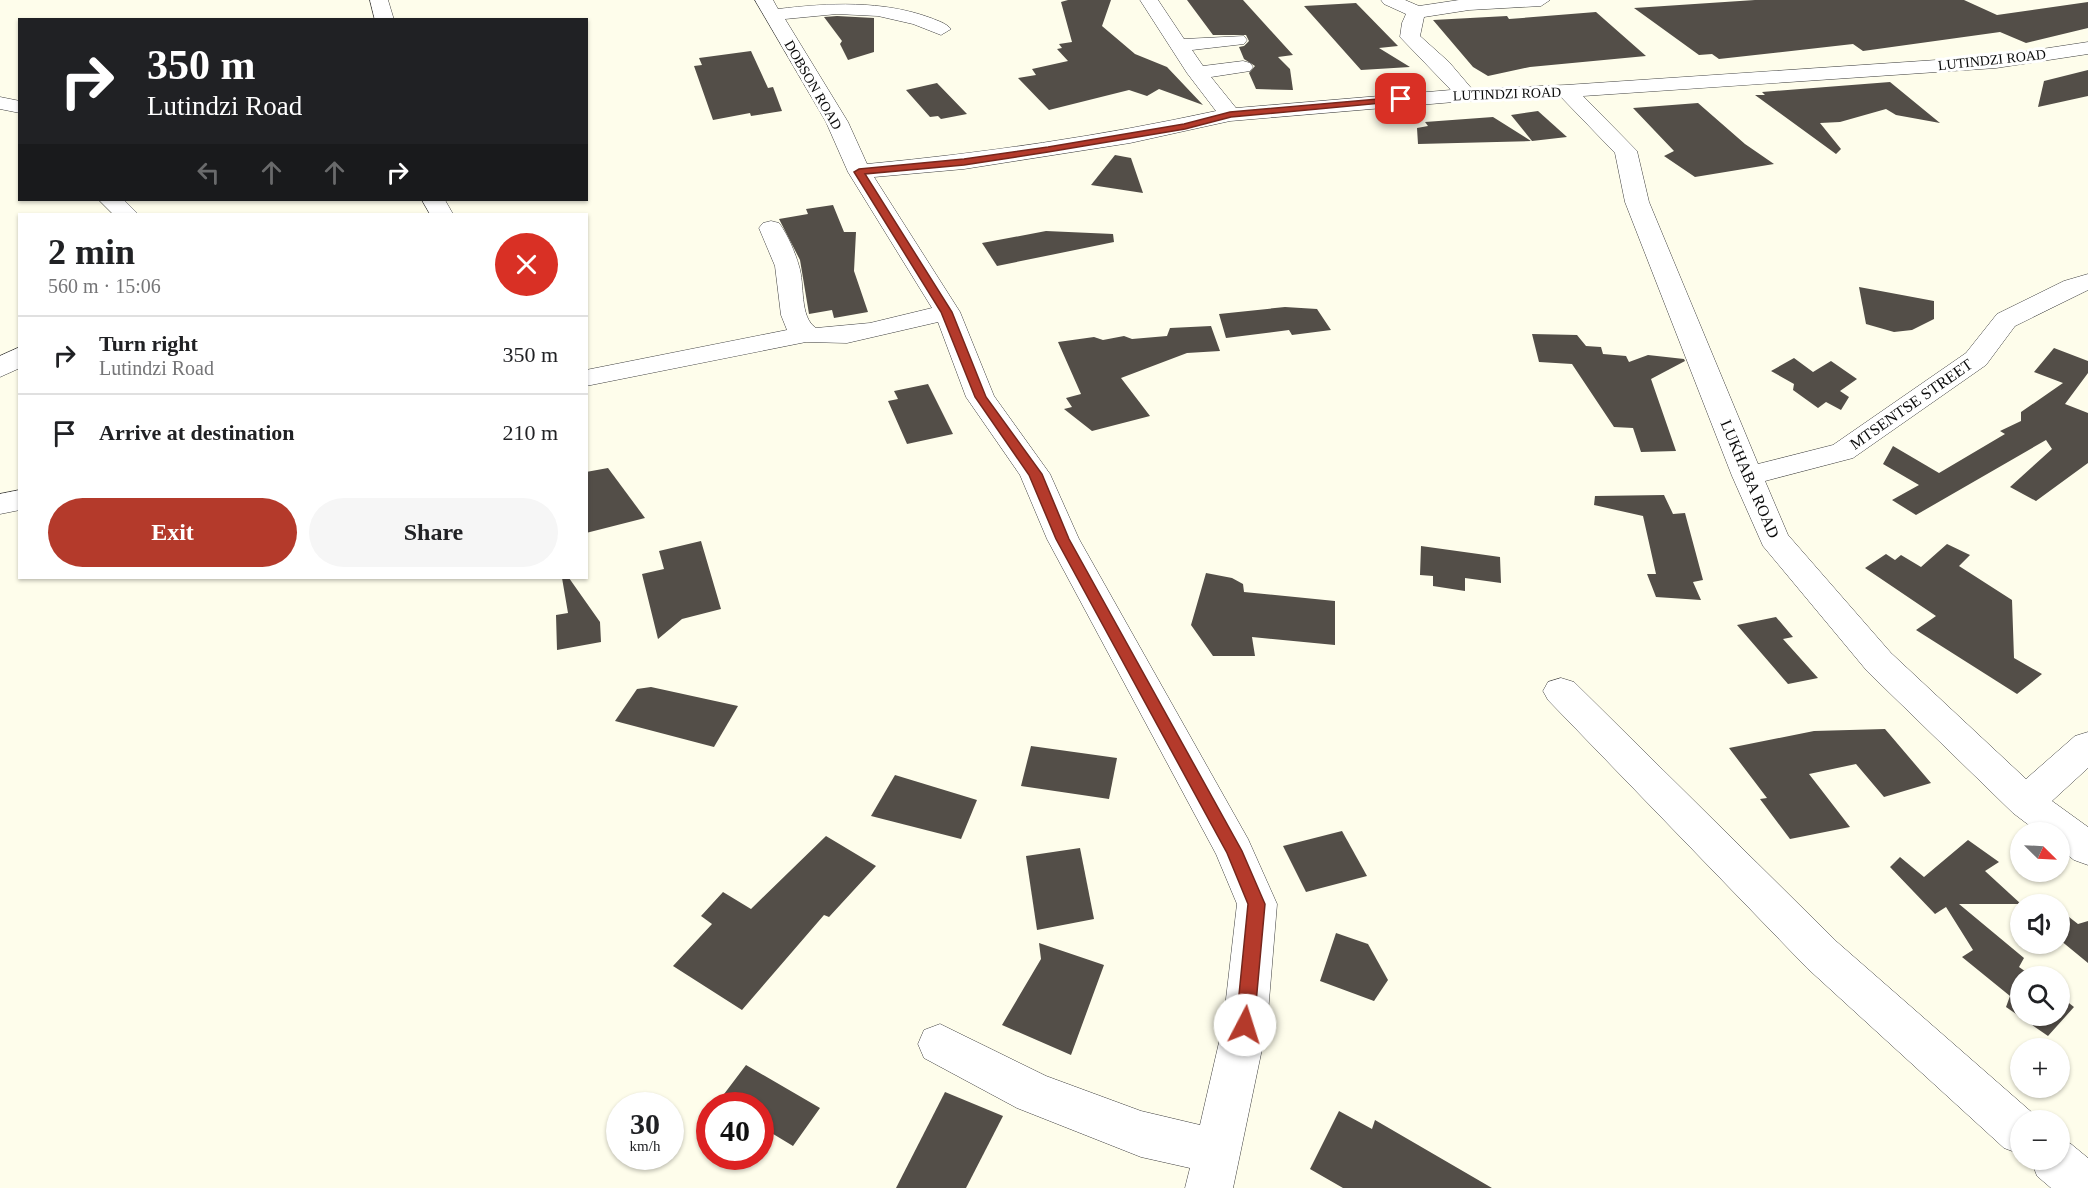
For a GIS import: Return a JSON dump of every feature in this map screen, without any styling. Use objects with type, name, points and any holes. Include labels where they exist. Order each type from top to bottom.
[{"type":"street","points":[[379,0],[384,18]]},
{"type":"street","points":[[1149,0],[1197,73],[1230,115]]},
{"type":"street","points":[[1390,0],[1417,12],[1469,4],[1541,0]]},
{"type":"street","points":[[768,7],[869,6],[919,17],[941,29]]},
{"type":"street","name":"DOBSON ROAD","points":[[768,7],[837,122],[859,172],[947,312],[980,397],[1035,474],[1063,539],[1234,851],[1257,904],[1245,1025],[1214,1170]]},
{"type":"street","points":[[1417,12],[1411,23],[1410,37],[1442,66],[1466,95]]},
{"type":"street","points":[[1179,45],[1237,40]]},
{"type":"street","name":"LUTINDZI ROAD","points":[[859,172],[964,162],[1185,127],[1230,115],[1466,95],[1566,91],[1996,62],[2088,48]]},
{"type":"street","points":[[1197,73],[1243,67]]},
{"type":"street","name":"LUKHABA ROAD","points":[[1566,91],[1626,152],[1637,202],[1774,539],[1879,662],[2026,802],[2088,849]]},
{"type":"street","points":[[0,103],[18,107]]},
{"type":"street","points":[[112,201],[125,213]]},
{"type":"street","points":[[771,228],[787,266],[795,318],[806,334],[817,338],[842,336],[947,312]]},
{"type":"street","name":"MTSENTSE STREET","points":[[1747,476],[1843,452],[1976,359],[2006,320],[2073,286],[2088,282]]},
{"type":"street","points":[[588,378],[806,334]]},
{"type":"street","points":[[0,369],[18,356]]},
{"type":"street","points":[[0,504],[18,500]]},
{"type":"street","points":[[1561,691],[1822,955],[2010,1123]]},
{"type":"street","points":[[2026,802],[2088,746]]},
{"type":"street","points":[[940,1044],[1032,1093],[1141,1134],[1214,1170]]},
{"type":"street","points":[[2066,1170],[2087,1188]]},
{"type":"building","points":[[1111,0],[1102,26],[1135,54],[1167,67],[1203,105],[1159,89],[1147,96],[1129,90],[1049,110],[1018,78],[1036,75],[1032,69],[1068,61],[1057,49],[1062,48],[1059,44],[1072,42],[1061,2]]},
{"type":"building","points":[[1187,0],[1243,0],[1293,55],[1278,57],[1290,69],[1293,90],[1256,89],[1249,73],[1255,66],[1244,59],[1239,47],[1249,41],[1246,35],[1213,35]]},
{"type":"building","points":[[1755,0],[1964,0],[1997,15],[2088,2],[2088,28],[2026,43],[2000,32],[1863,51],[1853,44],[1719,59],[1712,54],[1699,55],[1634,8]]},
{"type":"building","points":[[1356,3],[1398,46],[1379,48],[1410,67],[1361,70],[1304,6]]},
{"type":"building","points":[[1596,12],[1646,56],[1530,67],[1488,76],[1473,67],[1433,20],[1507,16],[1509,19]]},
{"type":"building","points":[[824,17],[874,18],[874,52],[848,60],[840,44],[842,41]]},
{"type":"building","points":[[751,51],[768,88],[773,87],[782,111],[751,116],[750,113],[713,120],[694,66],[702,65],[699,58]]},
{"type":"building","points":[[2088,70],[2088,96],[2038,107],[2044,81]]},
{"type":"building","points":[[1890,82],[1940,123],[1896,115],[1886,109],[1840,122],[1820,123],[1841,149],[1836,154],[1755,95],[1765,95],[1762,92]]},
{"type":"building","points":[[937,83],[967,114],[941,119],[938,116],[930,117],[906,90]]},
{"type":"building","points":[[1698,103],[1745,144],[1774,164],[1695,177],[1664,156],[1674,151],[1633,108]]},
{"type":"building","points":[[1538,111],[1567,137],[1532,141],[1511,115]]},
{"type":"building","points":[[1493,117],[1531,141],[1418,144],[1417,128],[1428,126],[1425,122]]},
{"type":"building","points":[[1115,155],[1131,158],[1143,193],[1091,185]]},
{"type":"building","points":[[833,205],[844,232],[856,232],[854,271],[868,312],[834,318],[832,310],[809,314],[800,260],[779,219],[808,214],[806,209]]},
{"type":"building","points":[[1046,231],[1113,234],[1114,242],[997,266],[982,243]]},
{"type":"building","points":[[1859,287],[1934,301],[1934,319],[1912,330],[1894,332],[1866,324]]},
{"type":"building","points":[[1285,307],[1317,309],[1331,330],[1292,335],[1289,330],[1226,338],[1219,314]]},
{"type":"building","points":[[1211,326],[1220,351],[1187,353],[1121,378],[1150,416],[1092,431],[1064,409],[1072,407],[1066,398],[1081,394],[1058,342],[1094,337],[1103,340],[1124,336],[1132,339],[1167,336],[1170,328]]},
{"type":"building","points":[[1532,334],[1577,335],[1586,346],[1601,347],[1603,354],[1626,356],[1629,362],[1648,355],[1684,359],[1685,361],[1651,379],[1676,451],[1641,452],[1633,428],[1614,427],[1572,364],[1539,362]]},
{"type":"building","points":[[2054,348],[2088,361],[2088,373],[2065,404],[2088,413],[2088,463],[2036,501],[2010,487],[2052,449],[2046,440],[1916,515],[1892,500],[1919,485],[1883,464],[1893,446],[1939,473],[2005,434],[2000,431],[2021,421],[2021,412],[2063,383],[2034,372]]},
{"type":"building","points":[[1794,358],[1813,372],[1831,361],[1857,379],[1840,391],[1849,397],[1841,410],[1826,402],[1818,408],[1793,390],[1794,384],[1771,371]]},
{"type":"building","points":[[928,384],[953,434],[907,444],[888,401],[898,399],[894,391]]},
{"type":"building","points":[[608,468],[645,518],[588,532],[588,472]]},
{"type":"building","points":[[1664,495],[1673,514],[1685,513],[1703,580],[1693,582],[1701,600],[1656,597],[1647,574],[1656,574],[1643,516],[1594,505],[1595,496]]},
{"type":"building","points":[[701,541],[721,609],[682,619],[658,639],[642,574],[664,569],[659,551]]},
{"type":"building","points":[[1947,544],[1970,555],[1959,566],[2012,600],[2014,658],[2042,674],[2017,694],[1916,630],[1936,616],[1865,568],[1886,554],[1895,560],[1901,555],[1921,567]]},
{"type":"building","points":[[1421,546],[1500,557],[1501,583],[1465,578],[1465,591],[1433,586],[1433,576],[1420,575]]},
{"type":"building","points":[[1206,573],[1232,578],[1243,584],[1244,592],[1335,601],[1335,645],[1252,637],[1255,656],[1213,656],[1191,625]]},
{"type":"building","points":[[562,579],[570,579],[600,622],[601,642],[557,650],[556,615],[568,613]]},
{"type":"building","points":[[1776,617],[1793,637],[1783,639],[1818,678],[1788,684],[1737,625]]},
{"type":"building","points":[[651,687],[738,706],[714,747],[615,721],[637,689]]},
{"type":"building","points":[[1885,729],[1931,783],[1884,797],[1856,764],[1809,774],[1850,827],[1790,839],[1760,799],[1767,798],[1729,748],[1814,731]]},
{"type":"building","points":[[1031,746],[1117,758],[1109,799],[1021,786]]},
{"type":"building","points":[[895,775],[977,800],[961,839],[871,816]]},
{"type":"building","points":[[1342,831],[1367,876],[1306,892],[1283,846]]},
{"type":"building","points":[[826,836],[876,866],[829,917],[824,915],[742,1010],[673,966],[712,924],[701,916],[723,892],[751,909]]},
{"type":"building","points":[[1968,840],[1999,862],[1985,871],[2010,894],[2010,904],[1959,904],[2010,946],[2010,954],[2019,954],[2024,958],[2020,966],[2010,966],[2010,996],[1962,957],[1973,950],[1946,907],[1935,914],[1890,867],[1900,857],[1924,877]]},
{"type":"building","points":[[1080,848],[1094,919],[1037,930],[1026,856]]},
{"type":"building","points":[[2070,918],[2078,924],[2088,921],[2088,963],[2070,948]]},
{"type":"building","points":[[1336,933],[1368,944],[1388,980],[1374,1001],[1320,981]]},
{"type":"building","points":[[1039,943],[1104,965],[1071,1055],[1002,1025],[1041,959]]},
{"type":"building","points":[[2010,996],[2010,1010],[2006,1007]]},
{"type":"building","points":[[2034,1026],[2057,1026],[2048,1036]]},
{"type":"building","points":[[746,1065],[820,1108],[793,1146],[774,1134],[774,1092],[726,1092]]},
{"type":"building","points":[[945,1092],[1003,1116],[966,1188],[896,1188]]},
{"type":"building","points":[[1339,1111],[1372,1129],[1375,1120],[1492,1188],[1343,1188],[1310,1169]]},
{"type":"route","points":[[1245,1025],[1257,904],[1234,851],[1104,610],[1063,539],[1035,474],[980,397],[947,312],[859,172],[964,162],[1185,127],[1230,115],[1401,99]]}]
